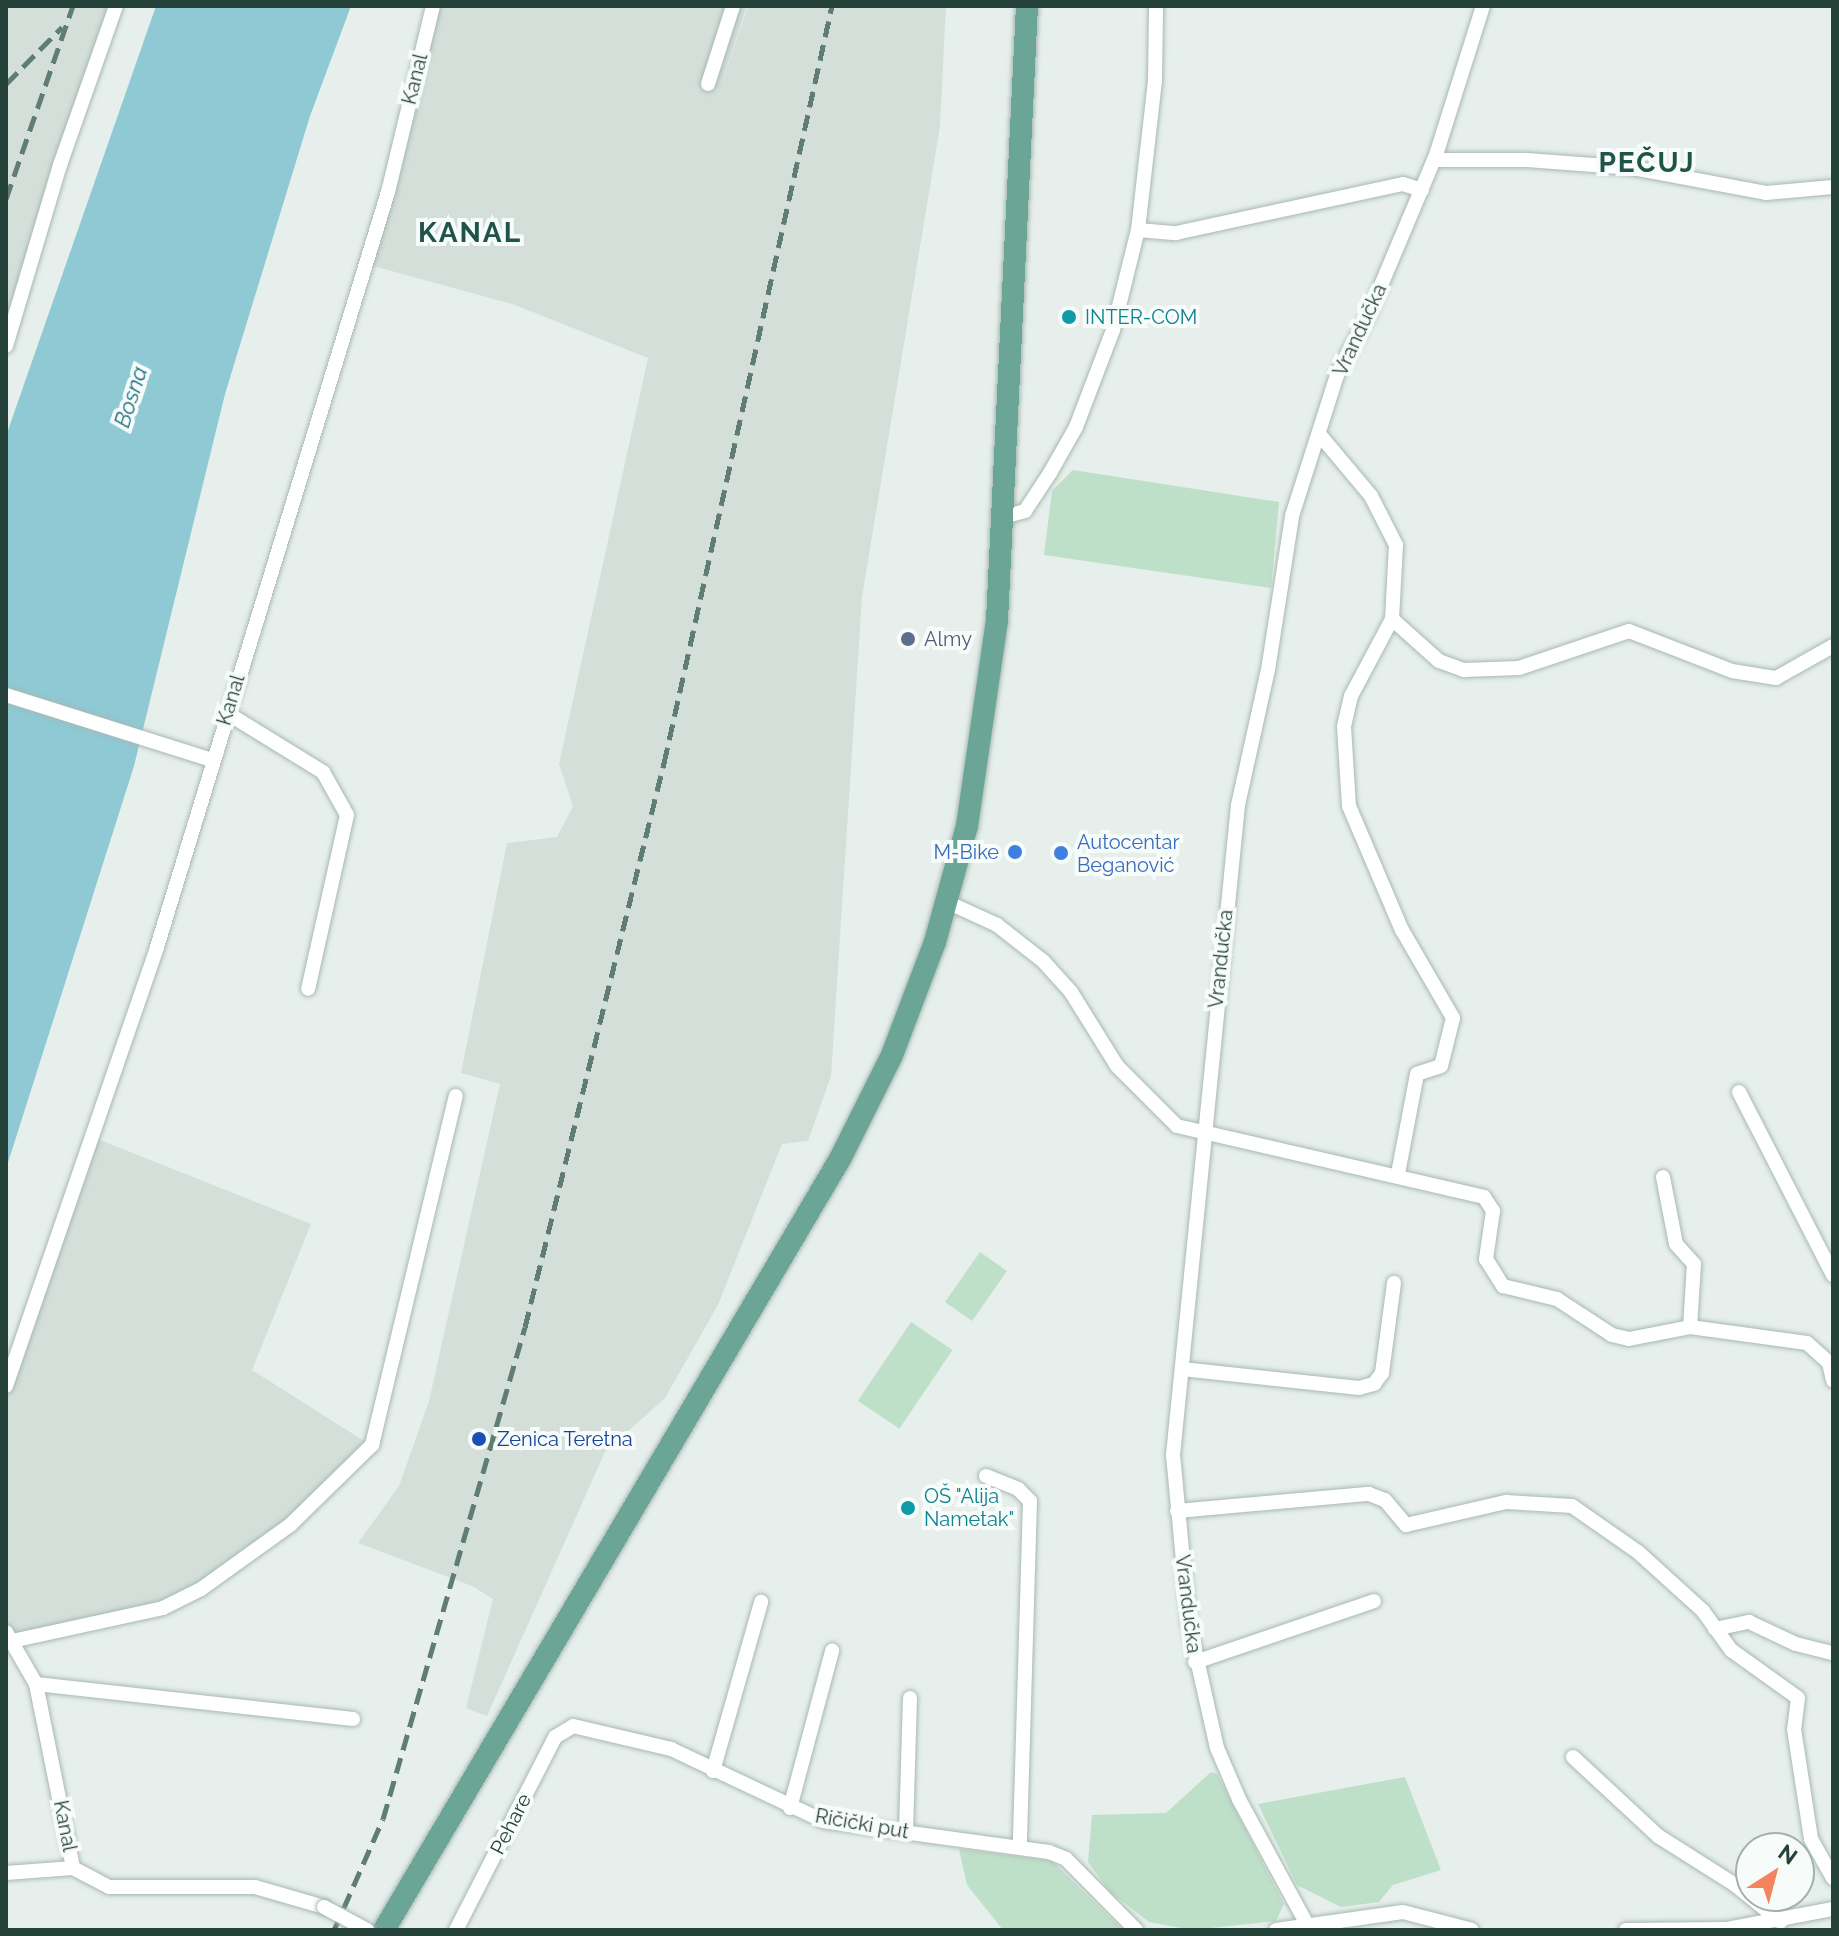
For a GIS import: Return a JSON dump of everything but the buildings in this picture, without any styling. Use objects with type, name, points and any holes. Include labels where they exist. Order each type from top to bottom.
[{"type":"main road","points":[[384,1930],[840,1159],[892,1055],[947,902],[984,730],[1003,517],[1027,6]]},
{"type":"street","points":[[6,346],[60,165],[116,6]]},
{"type":"street","name":"Kanal","points":[[6,1386],[87,1138],[128,1035],[388,192],[433,6]]},
{"type":"street","points":[[708,84],[733,6]]},
{"type":"street","points":[[1003,517],[1025,511],[1076,427],[1113,330],[1138,230],[1155,80],[1156,6]]},
{"type":"street","name":"Vrandučka","points":[[1309,1928],[1228,1773],[1195,1662],[1173,1455],[1238,805],[1268,670],[1292,516],[1337,375],[1434,160],[1483,6]]},
{"type":"street","points":[[1434,160],[1527,160],[1633,168],[1766,193],[1833,187]]},
{"type":"street","points":[[1138,230],[1176,233],[1403,184],[1422,190]]},
{"type":"street","points":[[1319,434],[1353,470],[1387,519],[1396,545],[1392,619],[1351,696],[1344,727],[1349,806],[1402,930],[1453,1018],[1441,1066],[1417,1074],[1398,1174]]},
{"type":"street","points":[[1392,619],[1439,661],[1464,670],[1519,668],[1629,631],[1732,671],[1776,678],[1833,646]]},
{"type":"street","points":[[6,695],[212,760]]},
{"type":"street","points":[[227,713],[323,772],[347,815],[308,989]]},
{"type":"street","points":[[947,902],[997,925],[1043,961],[1071,992],[1117,1066],[1177,1126],[1204,1135],[1398,1174],[1484,1197],[1492,1205],[1486,1259],[1503,1286],[1557,1299],[1612,1335],[1629,1339],[1690,1327],[1814,1345],[1829,1363],[1833,1381]]},
{"type":"street","points":[[1739,1092],[1833,1275]]},
{"type":"street","points":[[9,1636],[163,1608],[201,1589],[290,1525],[372,1445],[456,1096]]},
{"type":"street","points":[[1663,1177],[1676,1244],[1694,1264],[1690,1327]]},
{"type":"street","points":[[1182,1369],[1359,1388],[1374,1384],[1382,1373],[1394,1283]]},
{"type":"street","points":[[986,1476],[1018,1489],[1030,1501],[1020,1845]]},
{"type":"street","points":[[1177,1511],[1369,1494],[1385,1500],[1406,1525],[1506,1502],[1572,1506],[1638,1552],[1703,1611],[1731,1650],[1801,1704],[1794,1729],[1811,1839],[1833,1878]]},
{"type":"street","points":[[1195,1662],[1374,1601]]},
{"type":"street","points":[[713,1771],[761,1602]]},
{"type":"street","points":[[1715,1629],[1749,1622],[1796,1644],[1833,1653]]},
{"type":"street","name":"Kanal","points":[[9,1636],[36,1684],[73,1868],[109,1887],[255,1887],[324,1907],[367,1930]]},
{"type":"street","points":[[790,1808],[832,1651]]},
{"type":"street","points":[[36,1684],[353,1719]]},
{"type":"street","points":[[906,1832],[910,1698]]},
{"type":"street","name":"Ričički put","points":[[573,1726],[671,1749],[823,1821],[1020,1845],[1066,1859],[1136,1930]]},
{"type":"street","name":"Pehare","points":[[456,1930],[555,1737],[573,1726]]},
{"type":"street","points":[[1573,1757],[1658,1836],[1734,1884],[1781,1922]]},
{"type":"street","points":[[6,1873],[73,1868]]},
{"type":"street","points":[[1626,1930],[1727,1929],[1781,1922],[1833,1909]]},
{"type":"street","points":[[1276,1930],[1309,1928],[1403,1912],[1472,1930]]},
{"type":"shaded area","points":[[6,6],[111,6],[6,339]]},
{"type":"shaded area","points":[[433,6],[747,6],[715,105],[748,6],[946,6],[940,126],[862,597],[831,1076],[808,1141],[782,1144],[718,1305],[665,1398],[605,1452],[487,1716],[466,1708],[493,1599],[472,1586],[358,1543],[399,1486],[429,1401],[500,1084],[461,1073],[507,843],[557,837],[573,806],[559,764],[648,358],[515,305],[366,264]]},
{"type":"shaded area","points":[[95,1138],[311,1224],[252,1370],[372,1446],[341,1480],[163,1609],[13,1641],[6,1629],[6,1397]]},
{"type":"green space","points":[[1073,470],[1279,502],[1271,588],[1044,555],[1052,491]]},
{"type":"green space","points":[[980,1252],[1007,1271],[972,1321],[945,1302]]},
{"type":"green space","points":[[911,1322],[952,1350],[899,1429],[858,1401]]},
{"type":"green space","points":[[1211,1772],[1217,1774],[1284,1904],[1276,1921],[1192,1930],[1149,1922],[1110,1892],[1088,1862],[1092,1815],[1166,1813]]},
{"type":"green space","points":[[1405,1777],[1441,1870],[1393,1885],[1379,1902],[1341,1907],[1297,1885],[1258,1804]]},
{"type":"green space","points":[[959,1849],[1052,1861],[1123,1930],[1003,1930],[967,1885]]},
{"type":"water","name":"Bosna","points":[[156,6],[351,6],[310,116],[225,394],[134,766],[6,1169],[6,436]]},
{"type":"railway","points":[[6,199],[73,6]]},
{"type":"railway","points":[[334,1930],[383,1819],[525,1327],[664,763],[832,6]]},
{"type":"railway","points":[[6,84],[62,27]]},
{"type":"place","name":"INTER-COM","points":[[1069,317]]},
{"type":"place","name":"Almy","points":[[908,639]]},
{"type":"place","name":"M-Bike","points":[[1015,852]]},
{"type":"place","name":"Autocentar Beganović","points":[[1061,853]]},
{"type":"place","name":"Zenica Teretna","points":[[479,1439]]},
{"type":"place","name":"OŠ \"Alija Nametak\"","points":[[908,1508]]},
{"type":"district","name":"PEČUJ","points":[[1647,163]]},
{"type":"district","name":"KANAL","points":[[470,233]]}]
